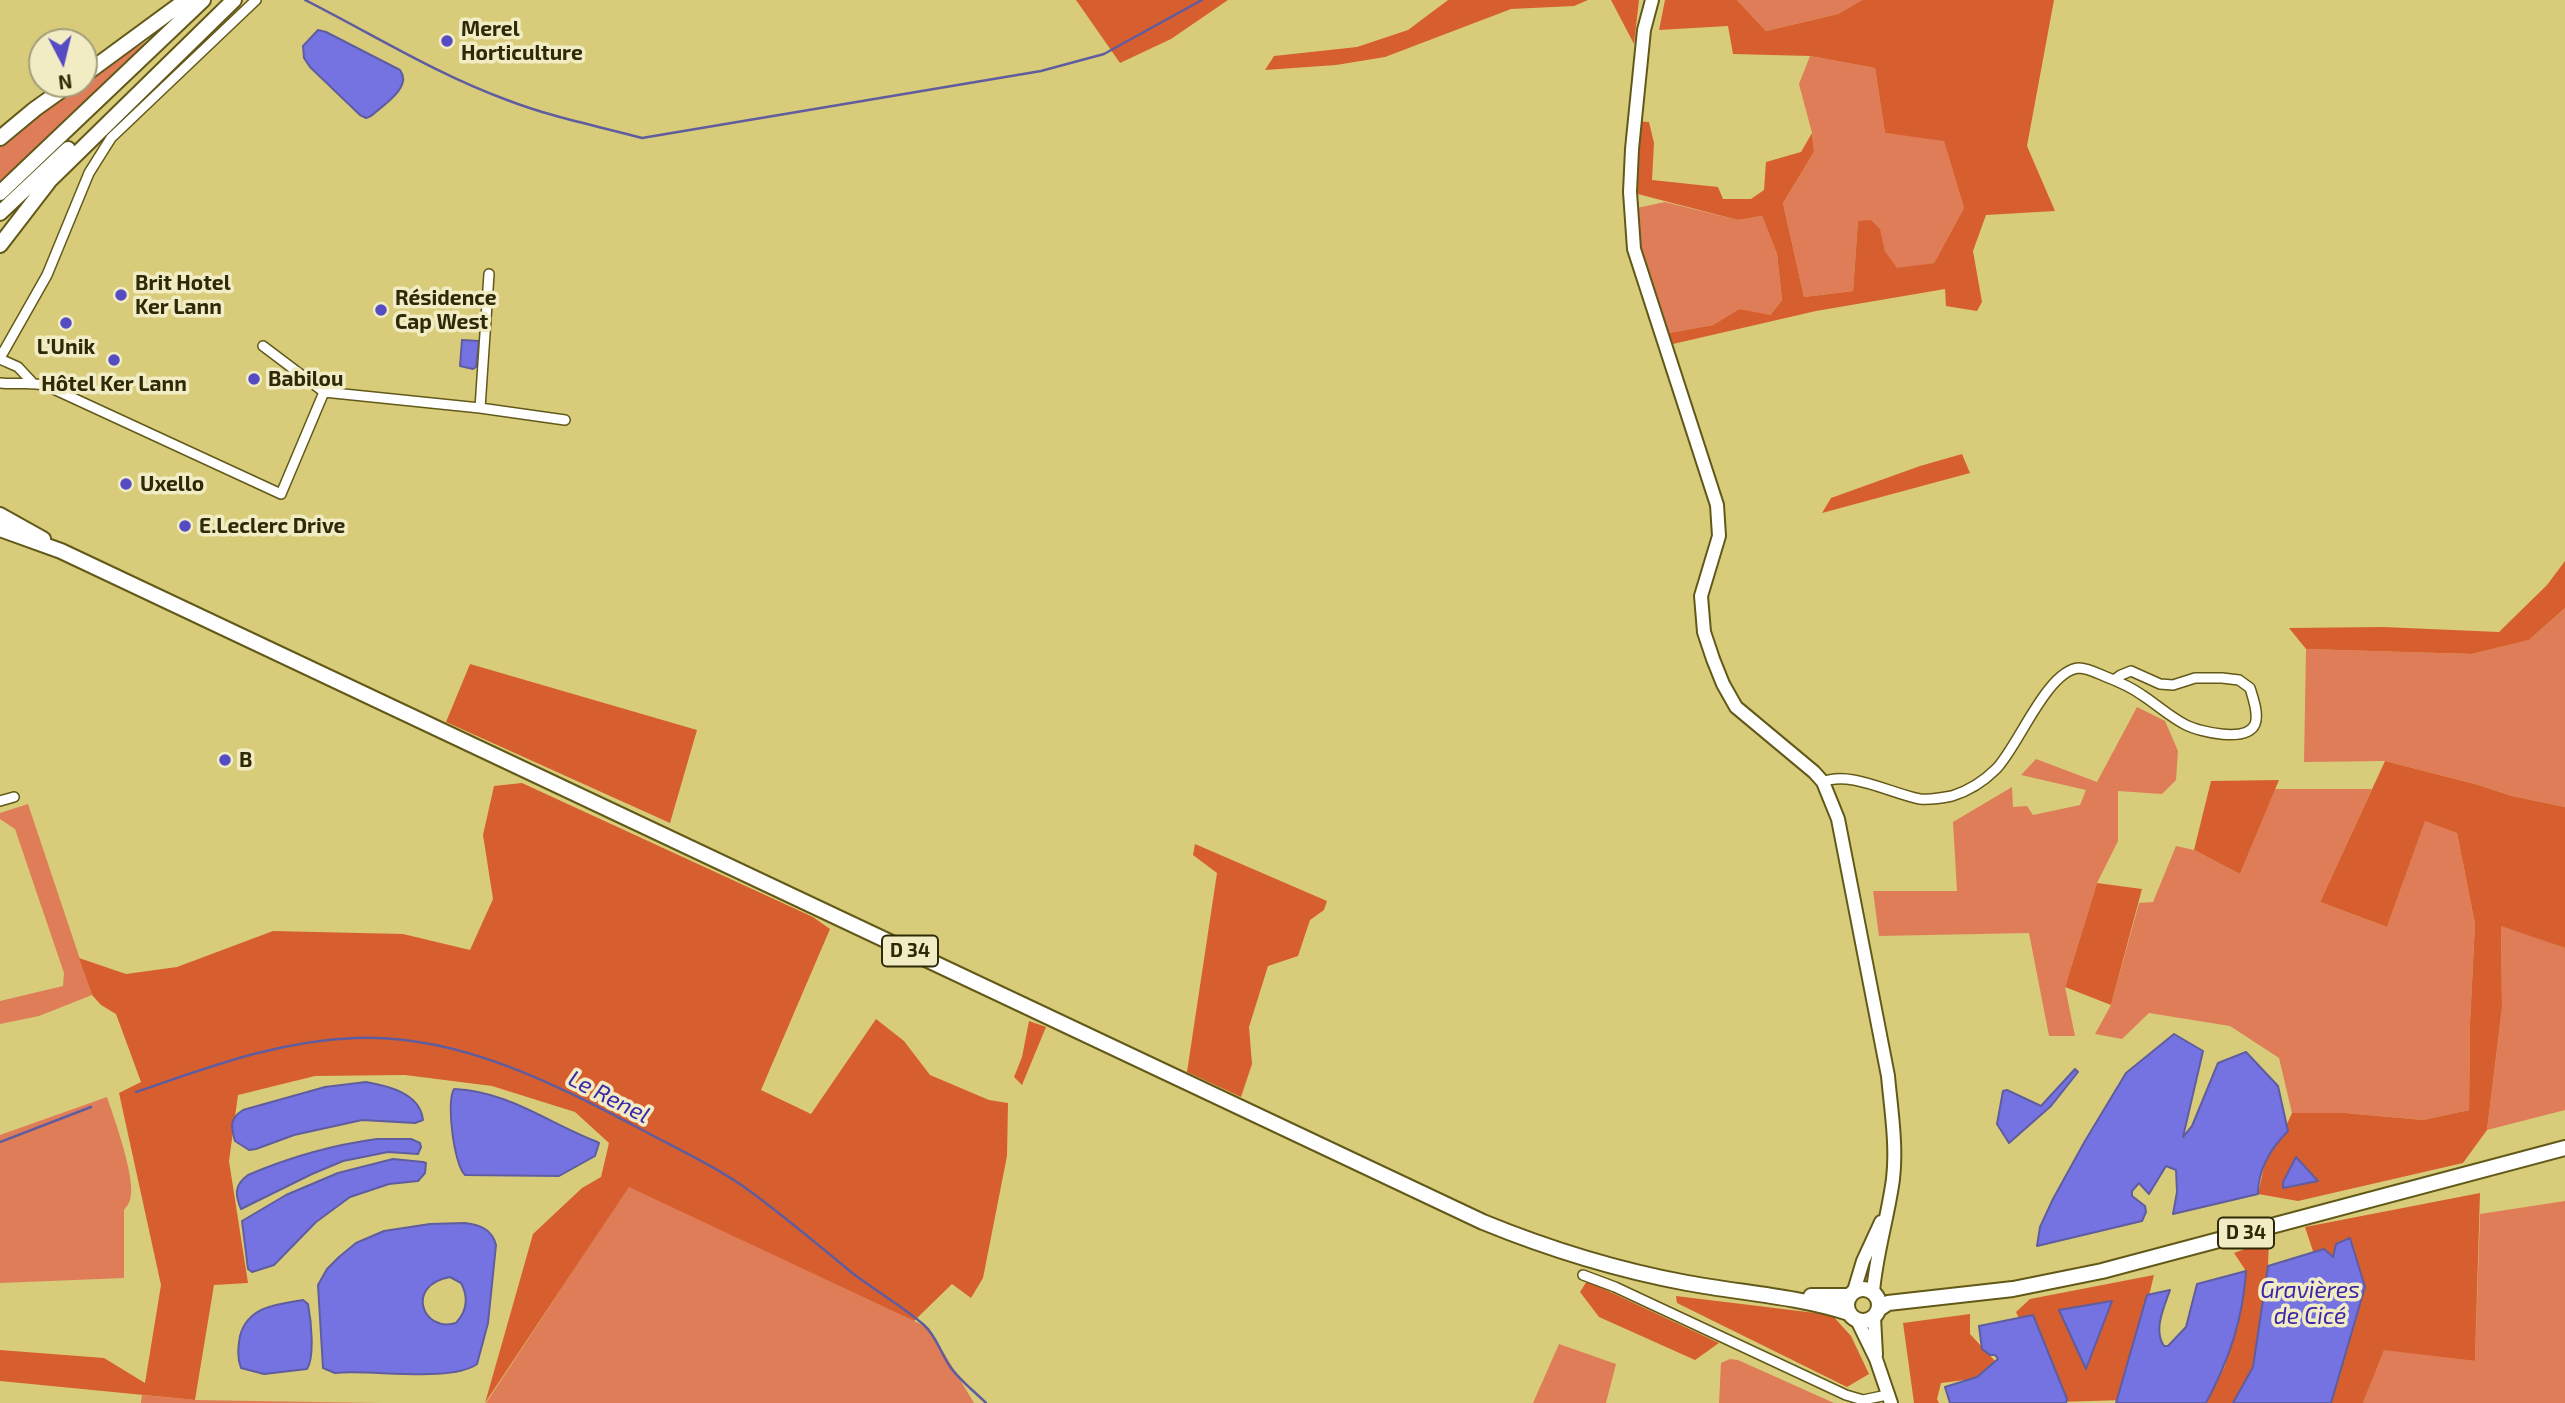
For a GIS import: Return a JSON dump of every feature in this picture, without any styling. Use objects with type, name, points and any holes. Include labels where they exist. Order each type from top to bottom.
[{"type":"main road","points":[[98,65],[186,0]]},
{"type":"main road","points":[[0,193],[204,0]]},
{"type":"main road","points":[[0,214],[225,0]]},
{"type":"main road","points":[[0,245],[63,167],[234,0]]},
{"type":"main road","points":[[1652,0],[1639,66],[1632,149],[1630,192],[1634,249],[1717,505],[1718,536],[1701,596],[1704,632],[1723,684],[1736,707],[1814,772],[1823,782],[1838,818],[1888,1076],[1894,1155],[1889,1206],[1875,1266],[1876,1359]]},
{"type":"main road","points":[[0,138],[51,98]]},
{"type":"main road","name":"D 34","points":[[0,515],[61,551]]},
{"type":"main road","name":"D 34","points":[[0,528],[61,551],[1483,1222],[1547,1247],[1630,1271],[1728,1291],[1778,1296],[1824,1305],[1853,1316]]},
{"type":"main road","name":"D 34","points":[[1876,1303],[2013,1289],[2102,1271],[2565,1148]]},
{"type":"main road","points":[[1889,1206],[1846,1304],[1876,1359],[1889,1399]]},
{"type":"main road","points":[[1852,1293],[1864,1288],[1876,1303]]},
{"type":"main road","name":"D 34","points":[[1778,1296],[1852,1293]]},
{"type":"main road","points":[[1853,1316],[1865,1321],[1876,1303]]},
{"type":"street","points":[[32,382],[18,367],[0,359],[47,275],[89,173],[111,138],[256,0]]},
{"type":"street","points":[[481,408],[489,274]]},
{"type":"street","points":[[263,346],[324,392],[481,408],[565,420]]},
{"type":"street","points":[[0,383],[13,385],[32,382],[47,386],[281,494],[324,392]]},
{"type":"street","points":[[1823,782],[1844,778],[1922,799],[1938,799],[1956,794],[1980,783],[1998,767],[2044,696],[2058,679],[2070,670],[2085,669],[2114,680],[2139,692],[2183,724],[2196,729],[2216,734],[2232,734],[2248,731],[2254,727],[2256,721],[2250,688],[2239,680],[2195,678],[2173,685],[2160,684],[2131,671],[2114,680]]},
{"type":"street","points":[[0,802],[14,797]]},
{"type":"street","points":[[1583,1275],[1615,1287],[1846,1395],[1863,1401],[1889,1399]]},
{"type":"shaded area","points":[[1076,0],[1228,0],[1171,39],[1120,63]]},
{"type":"shaded area","points":[[1448,0],[1588,0],[1574,6],[1511,9],[1385,57],[1336,65],[1265,70],[1274,56],[1357,47],[1408,30]]},
{"type":"shaded area","points":[[1611,0],[1639,0],[1634,44]]},
{"type":"shaded area","points":[[1665,0],[1737,0],[1766,31],[1838,14],[1862,0],[2054,0],[2027,146],[2055,211],[1986,215],[1973,251],[1982,302],[1977,311],[1946,306],[1945,289],[1816,311],[1673,344],[1669,333],[1713,325],[1739,309],[1770,315],[1782,300],[1777,254],[1762,216],[1738,220],[1630,192],[1635,121],[1649,122],[1654,143],[1652,180],[1718,187],[1723,199],[1751,199],[1764,190],[1766,162],[1801,152],[1812,133],[1814,152],[1783,203],[1804,297],[1853,291],[1858,221],[1871,220],[1880,229],[1885,251],[1897,268],[1934,263],[1964,208],[1944,141],[1885,133],[1875,68],[1810,56],[1733,54],[1728,26],[1659,30]]},
{"type":"shaded area","points":[[1728,0],[1862,0],[1838,14],[1766,31],[1738,1]]},
{"type":"shaded area","points":[[152,38],[98,89],[98,71]]},
{"type":"shaded area","points":[[1810,56],[1875,68],[1885,133],[1944,140],[1964,208],[1934,263],[1897,269],[1885,251],[1879,229],[1858,221],[1853,291],[1804,297],[1783,203],[1814,152],[1812,133],[1799,84]]},
{"type":"shaded area","points":[[61,98],[88,98],[0,181],[0,146]]},
{"type":"shaded area","points":[[1665,202],[1738,220],[1762,216],[1777,254],[1782,300],[1769,316],[1739,309],[1713,325],[1669,333],[1642,260],[1637,208]]},
{"type":"shaded area","points":[[1962,454],[1970,473],[1822,513],[1831,498]]},
{"type":"shaded area","points":[[2565,561],[2565,608],[2529,640],[2472,654],[2306,649],[2289,628],[2383,627],[2499,632],[2547,585]]},
{"type":"shaded area","points":[[2565,608],[2565,807],[2512,796],[2385,761],[2304,762],[2306,649],[2472,654],[2529,640]]},
{"type":"shaded area","points":[[470,664],[697,730],[670,823],[446,722]]},
{"type":"shaded area","points":[[2137,707],[2165,721],[2178,751],[2176,780],[2162,794],[2118,791],[2118,841],[2097,883],[2065,987],[2075,1036],[2049,1036],[2029,933],[1879,936],[1873,891],[1957,891],[1953,822],[2012,787],[2013,807],[2027,806],[2033,815],[2080,805],[2086,790],[2021,775],[2036,759],[2097,782]]},
{"type":"shaded area","points":[[2385,761],[2512,796],[2565,807],[2565,948],[2501,926],[2502,1008],[2487,1130],[2463,1163],[2298,1201],[2258,1194],[2265,1162],[2292,1113],[2345,1113],[2423,1120],[2469,1110],[2475,924],[2457,833],[2425,821],[2387,927],[2320,902]]},
{"type":"shaded area","points":[[2279,780],[2240,874],[2194,850],[2211,781]]},
{"type":"shaded area","points":[[522,783],[813,917],[830,929],[761,1090],[811,1114],[876,1019],[904,1041],[930,1075],[989,1100],[1008,1103],[1007,1156],[983,1278],[971,1298],[952,1284],[914,1321],[629,1187],[485,1403],[533,1234],[582,1188],[601,1177],[609,1143],[575,1112],[492,1086],[405,1075],[315,1076],[238,1095],[229,1161],[248,1283],[214,1285],[195,1400],[0,1381],[0,1350],[104,1358],[145,1383],[161,1285],[119,1093],[141,1082],[116,1014],[101,1005],[92,995],[79,958],[126,974],[177,967],[273,931],[403,934],[470,950],[493,899],[483,835],[494,786]]},
{"type":"shaded area","points":[[2275,789],[2372,789],[2320,902],[2387,927],[2425,820],[2457,833],[2475,924],[2469,1110],[2423,1120],[2345,1113],[2292,1113],[2279,1058],[2230,1026],[2149,1013],[2122,1039],[2095,1034],[2111,1005],[2139,903],[2153,902],[2176,846],[2194,850],[2240,874]]},
{"type":"shaded area","points":[[28,804],[92,995],[39,1016],[0,1024],[0,1001],[63,986],[64,973],[15,829],[0,819],[0,813]]},
{"type":"shaded area","points":[[1195,844],[1327,901],[1324,910],[1310,920],[1298,956],[1268,966],[1249,1027],[1252,1064],[1241,1097],[1187,1072],[1217,873],[1193,855]]},
{"type":"shaded area","points":[[2097,883],[2142,889],[2111,1005],[2065,987]]},
{"type":"shaded area","points":[[2501,925],[2565,948],[2565,1110],[2487,1130],[2502,1008]]},
{"type":"shaded area","points":[[1029,1021],[1046,1027],[1022,1085],[1014,1077],[1022,1057]]},
{"type":"shaded area","points":[[107,1097],[124,1149],[130,1179],[130,1200],[124,1210],[124,1278],[0,1283],[0,1135]]},
{"type":"shaded area","points":[[629,1186],[929,1328],[974,1403],[486,1403]]},
{"type":"shaded area","points":[[2480,1193],[2475,1361],[2384,1350],[2363,1403],[2293,1403],[2328,1297],[2305,1227]]},
{"type":"shaded area","points":[[2565,1201],[2565,1403],[2363,1403],[2384,1349],[2475,1361],[2480,1214]]},
{"type":"shaded area","points":[[2269,1240],[2268,1266],[2253,1367],[2233,1403],[2206,1403],[2225,1366],[2246,1271],[2234,1253]]},
{"type":"shaded area","points":[[2154,1275],[2124,1400],[2058,1402],[2016,1312],[2030,1299]]},
{"type":"shaded area","points":[[1587,1281],[1719,1343],[1695,1360],[1599,1317],[1580,1292]]},
{"type":"shaded area","points":[[1676,1296],[1832,1315],[1851,1336],[1869,1374],[1847,1387],[1677,1303]]},
{"type":"shaded area","points":[[1970,1314],[1970,1334],[1996,1362],[1973,1379],[1941,1383],[1937,1399],[1939,1403],[1914,1403],[1903,1323]]},
{"type":"shaded area","points":[[1559,1344],[1616,1364],[1606,1403],[1533,1403]]},
{"type":"shaded area","points":[[1730,1359],[1738,1360],[1834,1403],[1719,1403],[1721,1363]]},
{"type":"shaded area","points":[[142,1395],[195,1400],[380,1403],[141,1403]]},
{"type":"water","points":[[318,30],[400,70],[403,83],[400,89],[371,116],[366,118],[360,115],[304,58],[303,46]]},
{"type":"water","points":[[462,340],[479,341],[476,367],[473,369],[460,366]]},
{"type":"water","points":[[2174,1034],[2203,1051],[2183,1137],[2192,1126],[2218,1063],[2246,1052],[2278,1086],[2288,1131],[2267,1160],[2260,1176],[2258,1194],[2173,1214],[2177,1192],[2176,1170],[2166,1166],[2149,1194],[2139,1183],[2132,1191],[2132,1196],[2145,1206],[2146,1212],[2142,1221],[2037,1246],[2040,1227],[2053,1199],[2126,1073]]},
{"type":"water","points":[[2075,1069],[2078,1072],[2051,1106],[2009,1143],[1997,1124],[2003,1091],[2007,1090],[2041,1106]]},
{"type":"water","points":[[366,1082],[402,1092],[416,1103],[423,1120],[415,1123],[362,1120],[294,1135],[249,1150],[235,1141],[232,1124],[243,1110],[325,1087]]},
{"type":"water","points":[[454,1089],[492,1095],[509,1101],[595,1141],[599,1143],[595,1156],[559,1176],[465,1175],[452,1133],[451,1106]]},
{"type":"water","points":[[377,1139],[411,1139],[420,1143],[421,1147],[418,1154],[388,1152],[343,1161],[241,1209],[237,1190],[248,1175],[311,1153]]},
{"type":"water","points":[[2296,1157],[2318,1181],[2283,1188],[2283,1182]]},
{"type":"water","points":[[393,1159],[426,1163],[425,1173],[418,1181],[389,1184],[350,1197],[316,1222],[274,1265],[252,1272],[248,1269],[242,1221],[286,1195],[338,1173]]},
{"type":"water","points":[[430,1224],[476,1225],[488,1232],[496,1245],[488,1323],[477,1364],[465,1370],[430,1374],[335,1373],[323,1368],[318,1285],[327,1269],[356,1243],[384,1231]],"holes":[[[450,1277],[461,1283],[466,1299],[465,1309],[456,1323],[444,1324],[427,1315],[423,1307],[427,1289]]]},
{"type":"water","name":"Gravières de Cicé","points":[[2350,1238],[2365,1287],[2331,1403],[2233,1403],[2253,1367],[2268,1266],[2324,1249],[2333,1257],[2336,1244]]},
{"type":"water","name":"Gravières de Cicé","points":[[2246,1271],[2242,1306],[2234,1339],[2206,1403],[2116,1403],[2147,1295],[2170,1290],[2159,1326],[2161,1340],[2164,1346],[2168,1346],[2186,1327],[2197,1284]]},
{"type":"water","points":[[303,1300],[308,1304],[311,1328],[312,1347],[307,1369],[264,1374],[241,1368],[238,1352],[240,1336],[250,1318],[265,1308]]},
{"type":"water","points":[[2112,1301],[2086,1369],[2059,1310]]},
{"type":"water","points":[[2033,1315],[2067,1399],[2066,1403],[1950,1403],[1945,1387],[1977,1377],[1998,1359],[1982,1349],[1979,1326]]},
{"type":"waterway","points":[[305,0],[481,90],[540,111],[642,138],[1041,71],[1104,54],[1202,0]]},
{"type":"waterway","name":"Le Renel","points":[[136,1092],[244,1057],[327,1040],[395,1039],[433,1044],[507,1066],[612,1114],[710,1166],[747,1189],[851,1272],[924,1325],[953,1370],[986,1403]]},
{"type":"waterway","name":"Le Renel","points":[[0,1142],[91,1107]]},
{"type":"place","name":"Merel Horticulture","points":[[447,41]]},
{"type":"place","name":"Brit Hotel Ker Lann","points":[[121,295]]},
{"type":"place","name":"Résidence Cap West","points":[[381,310]]},
{"type":"place","name":"L'Unik","points":[[66,323]]},
{"type":"place","name":"Hôtel Ker Lann","points":[[114,360]]},
{"type":"place","name":"Babilou","points":[[254,379]]},
{"type":"place","name":"Uxello","points":[[126,484]]},
{"type":"place","name":"E.Leclerc Drive","points":[[185,526]]},
{"type":"place","name":"B","points":[[225,760]]}]
